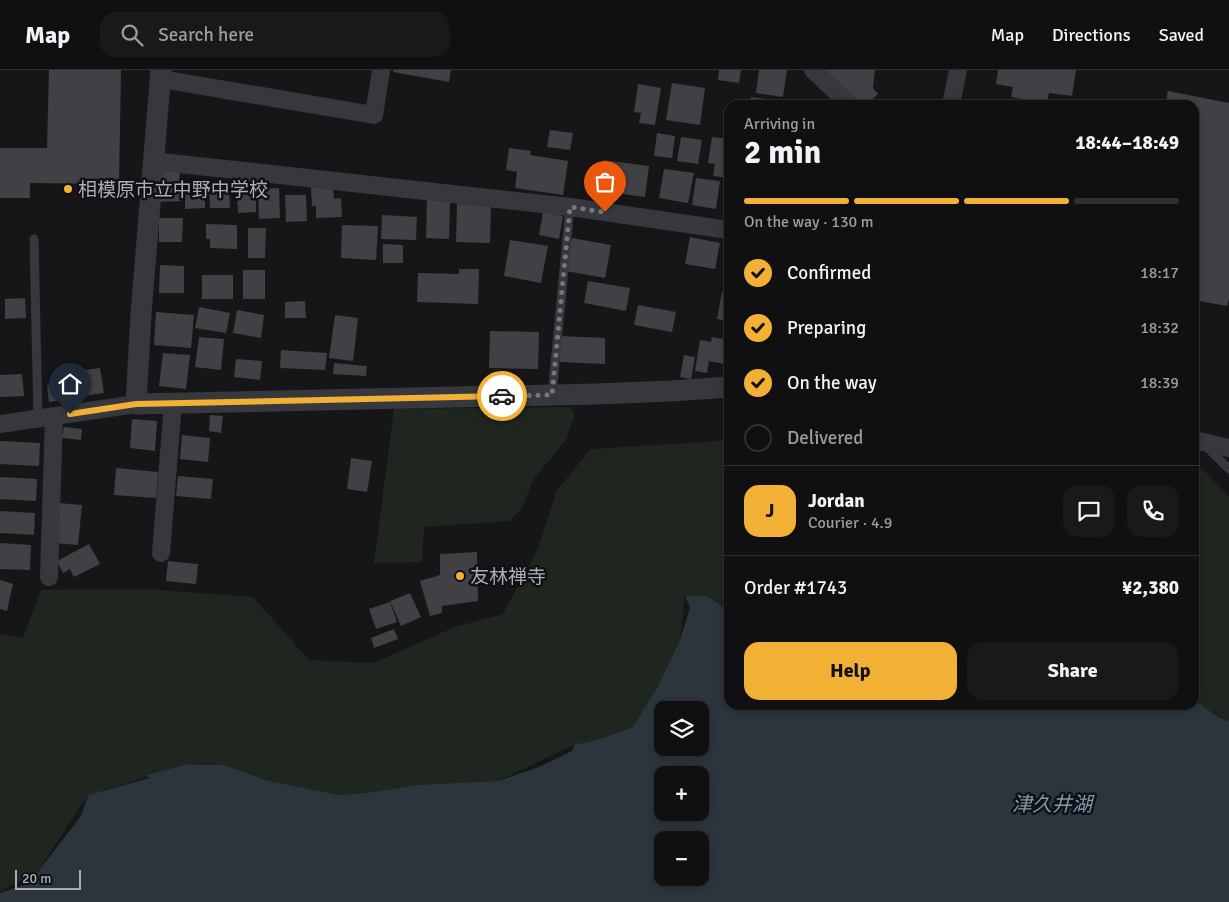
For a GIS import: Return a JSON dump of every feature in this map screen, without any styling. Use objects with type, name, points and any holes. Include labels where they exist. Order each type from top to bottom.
[{"type":"street","points":[[136,404],[161,75],[374,115],[381,70]]},
{"type":"street","points":[[813,70],[845,100]]},
{"type":"street","points":[[953,100],[958,70]]},
{"type":"street","points":[[153,161],[570,207],[724,229]]},
{"type":"street","points":[[0,424],[136,404],[661,392],[724,387]]},
{"type":"street","points":[[161,553],[173,404]]},
{"type":"street","points":[[46,417],[49,577]]},
{"type":"street","points":[[1199,441],[1229,448]]},
{"type":"lane","points":[[552,395],[570,207]]},
{"type":"lane","points":[[34,239],[46,417]]},
{"type":"lane","points":[[1199,441],[1229,469]]},
{"type":"shaded area","points":[[570,407],[575,414],[566,440],[533,480],[523,507],[510,521],[424,527],[422,562],[374,563],[394,409]]},
{"type":"shaded area","points":[[724,440],[724,608],[708,596],[685,596],[680,640],[658,686],[633,727],[597,740],[574,745],[498,781],[339,795],[265,780],[209,763],[188,764],[88,795],[36,874],[0,891],[0,634],[23,638],[41,590],[146,589],[253,597],[309,660],[373,663],[455,627],[503,614],[538,548],[557,490],[591,449]]},
{"type":"shaded area","points":[[1199,465],[1229,497],[1229,722],[1199,705]]},
{"type":"water","name":"津久井湖","points":[[685,596],[708,596],[724,608],[724,710],[1199,710],[1199,703],[1220,718],[1229,721],[1229,902],[0,902],[0,893],[40,880],[36,874],[81,816],[88,795],[149,778],[147,775],[188,764],[224,765],[265,780],[339,795],[419,785],[498,781],[539,767],[572,751],[574,745],[597,740],[633,727],[658,686],[680,640],[690,608]]},
{"type":"building","points":[[49,70],[121,70],[119,184],[30,183],[30,198],[0,198],[0,148],[47,148]]},
{"type":"building","points":[[394,70],[451,70],[449,82],[393,72]]},
{"type":"building","points":[[719,70],[741,70],[739,83],[718,80]]},
{"type":"building","points":[[759,70],[787,70],[783,97],[756,93]]},
{"type":"building","points":[[824,70],[875,70],[873,88],[878,94],[871,100],[851,100]]},
{"type":"building","points":[[998,70],[1076,70],[1072,96],[1049,93],[1048,100],[1029,100],[1011,97],[1013,87],[996,84]]},
{"type":"building","points":[[672,83],[705,88],[700,125],[666,120]]},
{"type":"building","points":[[638,84],[661,88],[655,125],[639,123],[641,113],[634,112]]},
{"type":"building","points":[[1168,91],[1229,103],[1229,299],[1227,306],[1199,301],[1199,100],[1166,100]]},
{"type":"building","points":[[751,97],[774,100],[751,100]]},
{"type":"building","points":[[550,130],[573,133],[570,150],[547,147]]},
{"type":"building","points":[[657,133],[675,136],[672,158],[654,156]]},
{"type":"building","points":[[681,137],[702,140],[698,164],[677,161]]},
{"type":"building","points":[[712,137],[724,138],[724,177],[713,176],[715,164],[708,163]]},
{"type":"building","points":[[509,148],[531,151],[530,155],[568,161],[563,195],[515,188],[517,172],[506,170]]},
{"type":"building","points":[[603,160],[649,166],[645,197],[599,191]]},
{"type":"building","points":[[179,168],[181,201],[157,202],[156,169]]},
{"type":"building","points":[[664,169],[694,173],[688,203],[659,198]]},
{"type":"building","points":[[696,178],[720,181],[716,209],[692,205]]},
{"type":"building","points":[[205,186],[205,208],[185,209],[185,187]]},
{"type":"building","points":[[229,186],[230,208],[210,208],[209,187]]},
{"type":"building","points":[[333,187],[334,199],[341,198],[342,217],[316,218],[316,206],[312,206],[311,188]]},
{"type":"building","points":[[279,188],[280,218],[259,219],[258,189]]},
{"type":"building","points":[[256,192],[256,212],[238,213],[237,193]]},
{"type":"building","points":[[285,195],[306,195],[307,221],[286,222]]},
{"type":"building","points":[[427,199],[450,200],[449,239],[426,238]]},
{"type":"building","points":[[457,204],[491,205],[490,243],[456,242]]},
{"type":"building","points":[[543,212],[563,216],[559,239],[539,235]]},
{"type":"building","points":[[382,215],[417,217],[416,240],[381,239]]},
{"type":"building","points":[[159,218],[183,218],[182,242],[159,242]]},
{"type":"building","points":[[206,224],[237,225],[237,249],[210,248],[210,239],[206,239]]},
{"type":"building","points":[[342,225],[378,226],[376,260],[341,258]]},
{"type":"building","points":[[248,228],[266,228],[265,258],[248,258]]},
{"type":"building","points":[[690,237],[720,243],[715,269],[685,264]]},
{"type":"building","points":[[572,238],[611,245],[605,278],[566,271]]},
{"type":"building","points":[[510,240],[548,246],[541,283],[504,276]]},
{"type":"building","points":[[383,244],[403,245],[403,263],[383,263]]},
{"type":"building","points":[[160,265],[184,266],[184,293],[159,293]]},
{"type":"building","points":[[459,269],[479,269],[478,304],[417,302],[418,273],[459,274]]},
{"type":"building","points":[[243,270],[265,270],[265,299],[243,299]]},
{"type":"building","points":[[202,275],[233,275],[233,299],[202,299]]},
{"type":"building","points":[[588,281],[630,288],[626,311],[584,303]]},
{"type":"building","points":[[722,292],[724,292],[724,320],[717,319]]},
{"type":"building","points":[[25,298],[26,318],[5,319],[5,299]]},
{"type":"building","points":[[305,301],[306,318],[285,318],[285,302]]},
{"type":"building","points":[[638,305],[676,312],[672,332],[634,325]]},
{"type":"building","points":[[199,307],[230,313],[226,333],[195,328]]},
{"type":"building","points":[[237,310],[264,315],[261,338],[233,333]]},
{"type":"building","points":[[156,312],[194,315],[191,348],[154,345]]},
{"type":"building","points":[[335,315],[358,318],[353,361],[329,358]]},
{"type":"building","points":[[490,331],[539,332],[538,369],[489,368]]},
{"type":"building","points":[[560,336],[605,338],[605,364],[560,362]]},
{"type":"building","points":[[199,337],[224,339],[221,370],[195,367]]},
{"type":"building","points":[[712,337],[724,339],[724,364],[709,361],[707,373],[695,371],[700,340],[711,342]]},
{"type":"building","points":[[281,350],[327,353],[325,370],[280,368]]},
{"type":"building","points":[[163,353],[190,355],[186,389],[159,386]]},
{"type":"building","points":[[684,355],[695,357],[691,379],[680,377]]},
{"type":"building","points":[[236,359],[262,361],[260,380],[234,377]]},
{"type":"building","points":[[334,363],[367,366],[366,376],[333,374]]},
{"type":"building","points":[[100,368],[104,393],[64,399],[61,380],[71,378],[70,372]]},
{"type":"building","points":[[22,374],[24,396],[0,397],[0,375]]},
{"type":"building","points":[[55,384],[57,401],[49,402],[47,385]]},
{"type":"building","points":[[210,415],[223,416],[221,433],[209,431]]},
{"type":"building","points":[[132,419],[157,421],[155,451],[130,448]]},
{"type":"building","points":[[64,427],[82,429],[81,440],[62,438]]},
{"type":"building","points":[[182,435],[210,438],[208,462],[180,459]]},
{"type":"building","points":[[0,441],[40,443],[39,466],[0,464]]},
{"type":"building","points":[[351,458],[372,461],[367,492],[347,489]]},
{"type":"building","points":[[116,468],[158,472],[156,498],[114,495]]},
{"type":"building","points":[[178,476],[213,479],[211,499],[176,496]]},
{"type":"building","points":[[0,477],[37,479],[36,501],[0,499]]},
{"type":"building","points":[[58,503],[82,505],[78,545],[54,543]]},
{"type":"building","points":[[0,511],[35,513],[34,535],[0,533]]},
{"type":"building","points":[[0,543],[31,545],[30,570],[0,569]]},
{"type":"building","points":[[89,544],[100,564],[74,577],[70,569],[63,573],[57,561]]},
{"type":"building","points":[[477,552],[478,601],[442,606],[442,613],[430,616],[420,581],[440,575],[440,554]]},
{"type":"building","points":[[168,561],[198,564],[196,584],[166,581]]},
{"type":"building","points":[[0,580],[13,584],[7,611],[0,609]]},
{"type":"building","points":[[410,593],[421,617],[401,626],[390,601]]},
{"type":"building","points":[[390,602],[397,622],[376,629],[369,609]]},
{"type":"building","points":[[394,629],[398,639],[374,648],[371,638]]},
{"type":"way so far","points":[[502,396],[552,395],[570,207],[605,212]]},
{"type":"place","name":"相模原市立中野中学校","points":[[68,189]]},
{"type":"place","name":"友林禅寺","points":[[460,576]]},
{"type":"route","points":[[70,414],[136,404],[502,396]]}]
